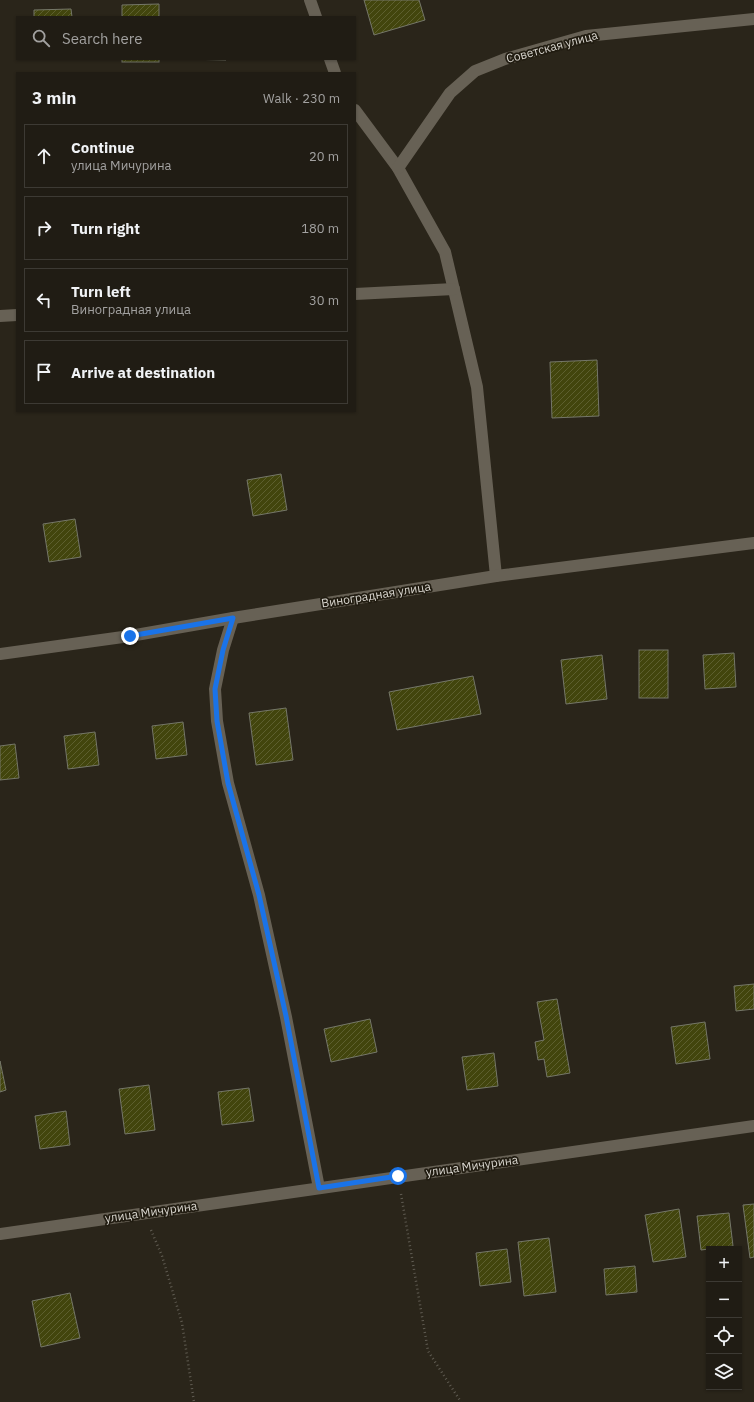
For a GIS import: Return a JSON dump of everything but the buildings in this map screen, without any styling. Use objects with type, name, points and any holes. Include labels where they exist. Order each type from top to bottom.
[{"type":"street","points":[[310,0],[316,16]]},
{"type":"street","name":"Советская улица","points":[[398,168],[450,93],[475,71],[505,59],[586,36],[754,19]]},
{"type":"street","points":[[330,60],[335,72]]},
{"type":"street","points":[[356,111],[398,168],[445,252],[477,387],[496,576]]},
{"type":"street","points":[[356,294],[454,289]]},
{"type":"street","points":[[0,316],[16,315]]},
{"type":"street","name":"Виноградная улица","points":[[0,654],[130,636],[496,576],[754,543]]},
{"type":"street","points":[[233,618],[223,650],[215,689],[217,721],[228,783],[259,895],[286,1016],[319,1188]]},
{"type":"street","name":"улица Мичурина","points":[[0,1234],[754,1126]]},
{"type":"path","points":[[398,1176],[428,1351],[461,1402]]},
{"type":"path","points":[[144,1213],[162,1256],[182,1323],[194,1402]]},
{"type":"route","points":[[130,636],[233,618],[223,650],[215,689],[217,721],[228,783],[259,895],[286,1016],[319,1188],[398,1176]]}]
